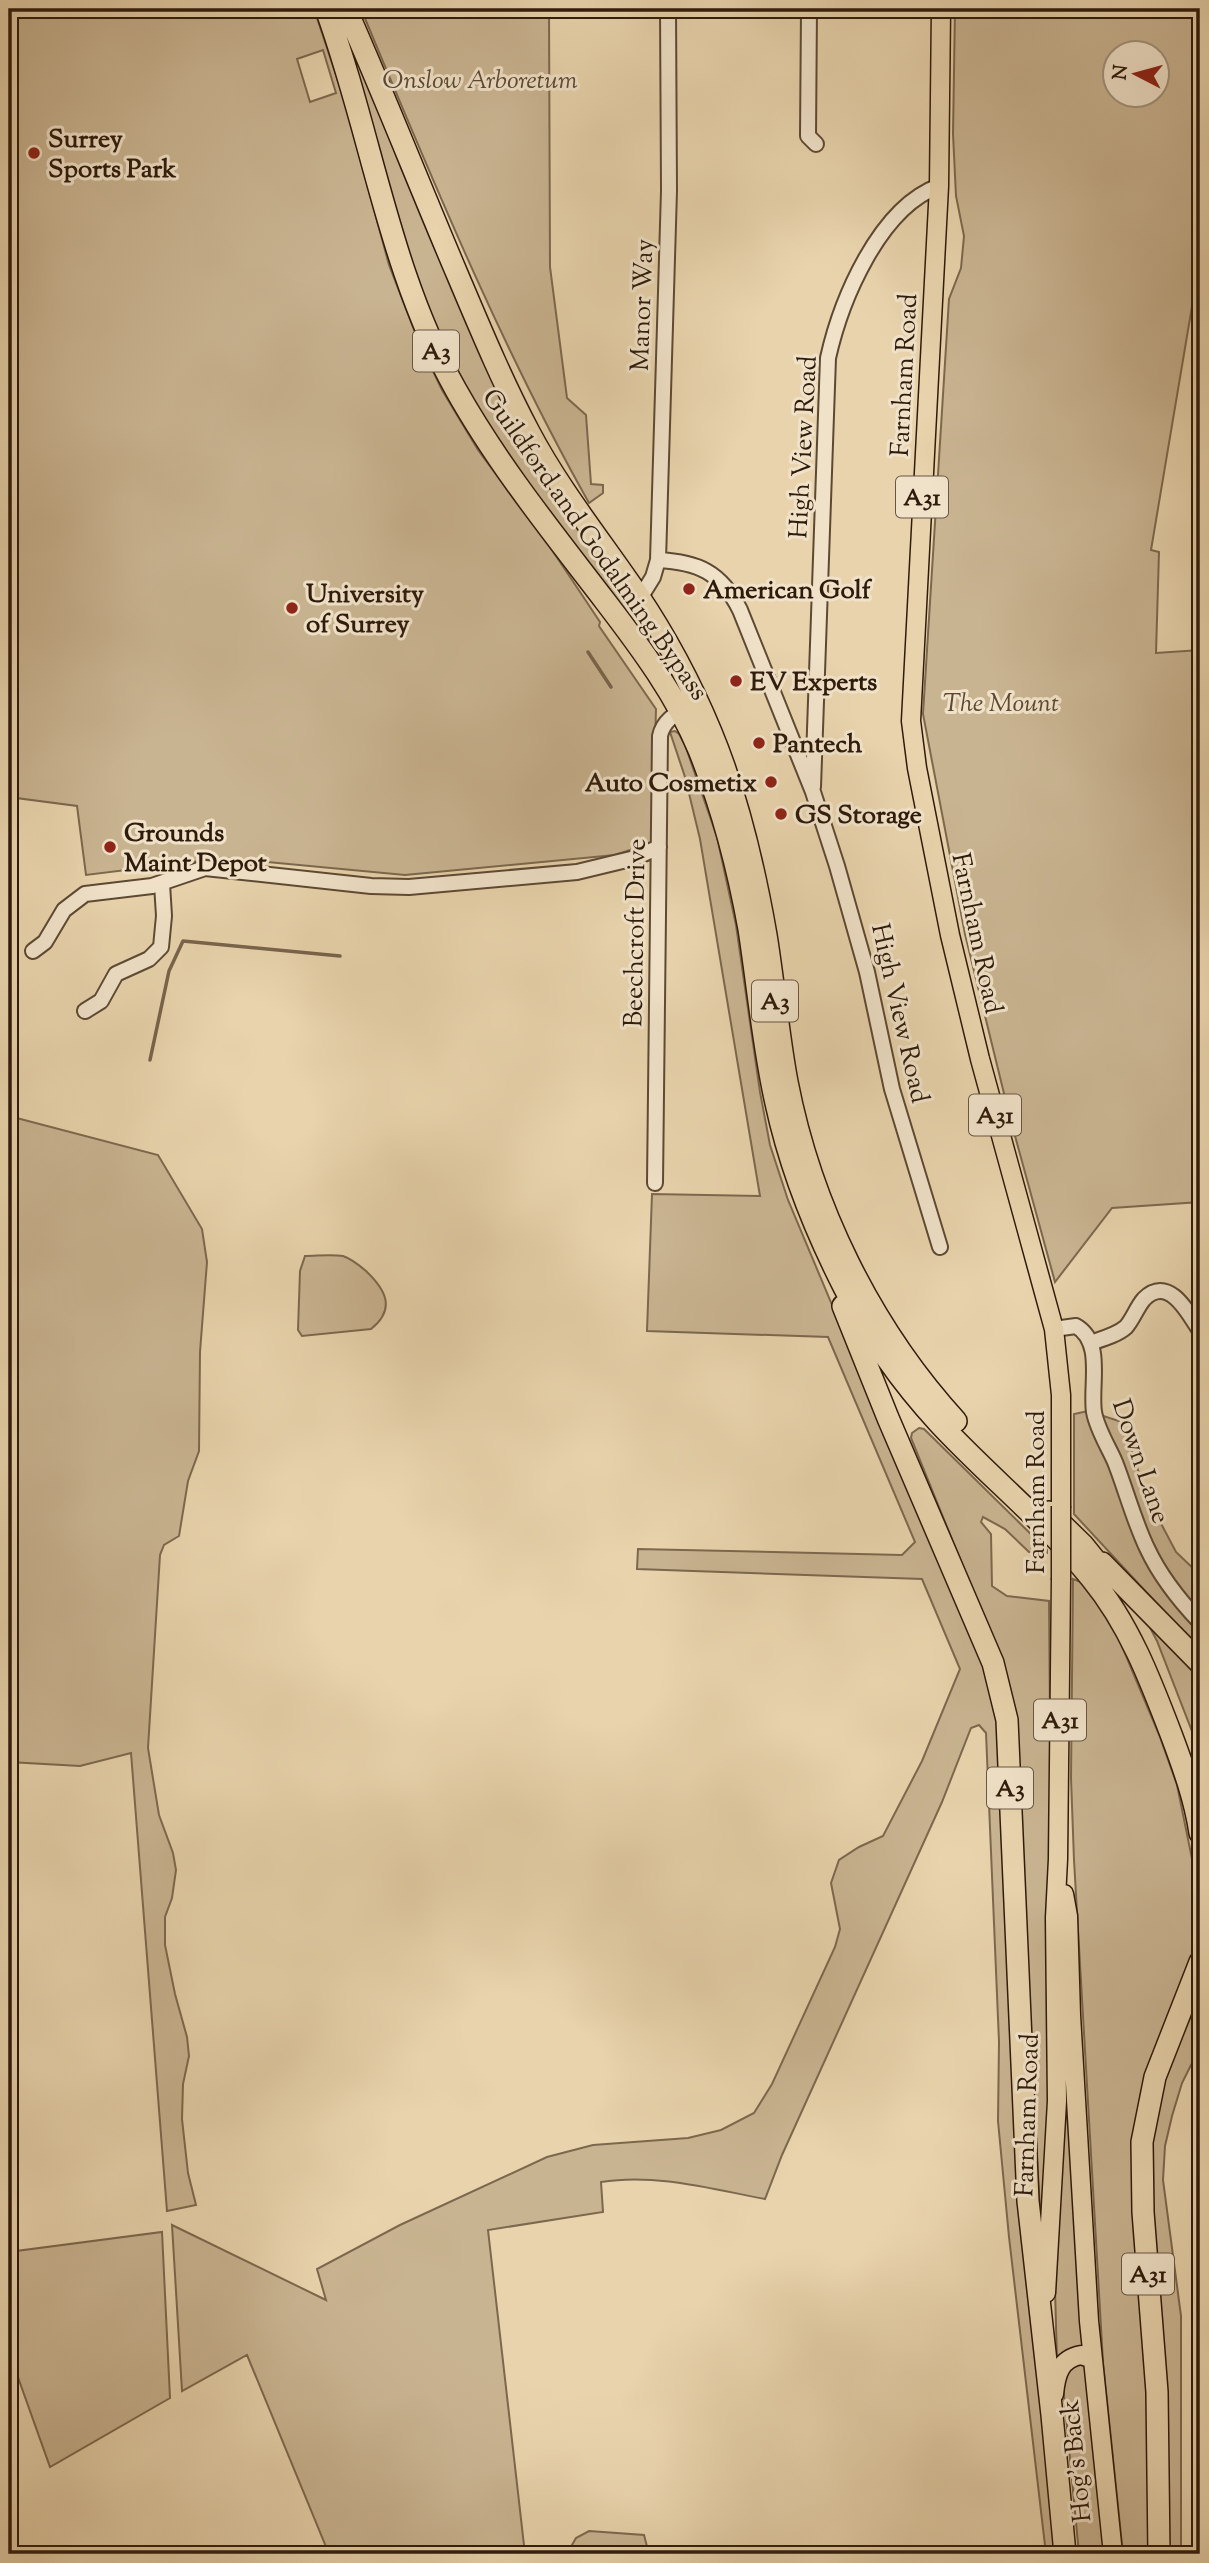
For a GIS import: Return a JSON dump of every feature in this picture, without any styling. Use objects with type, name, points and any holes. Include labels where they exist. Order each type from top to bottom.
[{"type":"highway","name":"Guildford and Godalming Bypass","points":[[326,9],[346,65],[408,284],[449,377],[500,460],[640,647],[689,707],[724,765],[750,854],[766,937],[787,1081],[806,1158],[827,1216],[858,1279],[882,1320],[936,1396],[986,1452],[1083,1545],[1124,1600],[1145,1635],[1200,1777]]},
{"type":"highway","name":"Guildford and Godalming Bypass","points":[[346,9],[512,399],[554,474],[640,598],[669,647],[727,833],[748,925],[776,1106],[802,1196],[820,1238],[855,1307],[918,1398],[954,1438],[1074,1557],[1111,1604],[1131,1638],[1164,1714],[1183,1767],[1200,1833]]},
{"type":"highway","name":"A3","points":[[820,1238],[873,1381],[993,1663],[1005,1710],[1028,2201],[1048,2373]]},
{"type":"highway","points":[[1083,1545],[1200,1663]]},
{"type":"highway","name":"A31","points":[[1159,2554],[1157,2392],[1141,2164],[1143,2131],[1151,2090],[1200,1962]]},
{"type":"highway","name":"Hog's Back","points":[[1048,2373],[1065,2554]]},
{"type":"main road","name":"Farnham Road","points":[[942,9],[939,186],[911,721],[917,768],[950,936],[980,1059],[1054,1329],[1061,1395],[1055,1944],[1057,2101],[1046,2276],[1048,2373]]},
{"type":"main road","name":"Farnham Road","points":[[1058,1859],[1068,1916],[1071,2015],[1093,2362]]},
{"type":"main road","name":"A31","points":[[1052,2415],[1059,2368],[1078,2355],[1086,2355],[1093,2362]]},
{"type":"main road","name":"Hog's Back","points":[[1093,2362],[1113,2554]]},
{"type":"street","name":"Manor Way","points":[[640,598],[653,577],[657,560],[669,191],[668,9]]},
{"type":"street","points":[[809,9],[808,136],[816,144]]},
{"type":"street","name":"High View Road","points":[[813,792],[828,358],[852,286],[878,240],[895,217],[916,198],[924,191],[939,186]]},
{"type":"street","name":"High View Road","points":[[657,560],[685,562],[700,567],[724,583],[732,595],[813,792],[853,919],[892,1089],[940,1247]]},
{"type":"street","name":"Beechcroft Drive","points":[[655,1183],[660,736],[667,721],[689,707]]},
{"type":"street","points":[[794,746],[806,747],[814,743]]},
{"type":"street","points":[[33,951],[45,942],[64,910],[85,894],[162,884],[197,870],[211,868],[371,886],[409,887],[578,872],[635,858],[659,847]]},
{"type":"street","points":[[86,1011],[101,1001],[116,974],[149,959],[161,947],[164,916],[162,884]]},
{"type":"street","points":[[1054,1329],[1076,1326],[1086,1334],[1090,1343],[1126,1326],[1142,1301],[1150,1294],[1162,1290],[1174,1295],[1182,1303],[1200,1331]]},
{"type":"street","name":"Down Lane","points":[[1090,1343],[1096,1420],[1125,1487],[1139,1530],[1162,1576],[1200,1622]]},
{"type":"green space","name":"Surrey Sports Park","points":[[9,9],[314,9],[344,99],[389,265],[418,340],[442,390],[478,450],[550,547],[600,622],[599,626],[656,709],[652,843],[615,855],[405,875],[224,858],[86,875],[77,806],[9,797]],"holes":[[[323,50],[336,93],[310,102],[297,59]]]},
{"type":"green space","points":[[332,9],[339,9],[442,264],[652,646],[650,647],[521,473],[486,423],[457,373],[420,291]]},
{"type":"green space","name":"Onslow Arboretum","points":[[361,9],[549,9],[550,267],[567,398],[586,415],[591,484],[603,485],[603,493],[589,503],[496,321],[440,197]]},
{"type":"green space","name":"The Mount","points":[[955,9],[1200,9],[1200,259],[1151,550],[1159,552],[1156,653],[1200,650],[1200,1202],[1112,1208],[1055,1282],[1009,1114],[965,934],[923,714],[949,299],[961,268],[964,236],[956,196],[953,134]]},
{"type":"green space","points":[[675,731],[685,745],[717,837],[736,925],[770,1145],[788,1200],[995,1693],[1061,2554],[1046,2554],[1009,2237],[998,2121],[999,2042],[986,1733],[979,1725],[971,1728],[942,1802],[782,2155],[765,2199],[663,2181],[642,2179],[601,2182],[603,2212],[488,2230],[525,2554],[329,2554],[247,2355],[182,2391],[172,2225],[326,2300],[317,2269],[400,2225],[547,2157],[593,2145],[688,2138],[721,2130],[754,2113],[772,2084],[835,1947],[840,1929],[831,1883],[839,1860],[883,1836],[922,1761],[960,1669],[922,1579],[637,1569],[638,1549],[902,1555],[915,1542],[828,1337],[647,1331],[652,1194],[760,1196],[700,839],[685,777],[670,732]]},
{"type":"green space","points":[[9,1116],[158,1155],[202,1229],[207,1262],[200,1352],[199,1451],[188,1481],[179,1536],[164,1545],[160,1555],[148,1748],[159,1815],[173,1853],[176,1870],[172,1898],[165,1917],[165,1945],[187,2037],[189,2056],[183,2084],[182,2119],[188,2173],[196,2205],[167,2211],[131,1753],[80,1766],[9,1762]]},
{"type":"green space","points":[[305,1256],[343,1256],[366,1271],[383,1292],[386,1307],[379,1322],[371,1329],[302,1336],[298,1330],[300,1271]]},
{"type":"green space","points":[[1088,1411],[1122,1422],[1147,1497],[1176,1552],[1200,1575],[1200,1650],[1074,1514],[1074,1414]]},
{"type":"green space","points":[[919,1428],[924,1429],[1047,1550],[1047,1553],[1029,1552],[1005,1529],[983,1517],[981,1522],[991,1534],[992,1586],[1007,1596],[1049,1601],[1053,2065],[1042,2243],[1016,1796],[977,1601],[911,1438],[912,1433]]},
{"type":"green space","points":[[1073,1579],[1086,1584],[1116,1632],[1160,1737],[1177,1785],[1200,1898],[1200,1935],[1141,2092],[1132,2143],[1149,2402],[1150,2554],[1123,2554],[1103,2362],[1074,1860],[1071,1778]]},
{"type":"green space","points":[[1143,1614],[1187,1657],[1200,1676],[1200,1752],[1157,1641]]},
{"type":"green space","points":[[1200,1997],[1200,2047],[1182,2083],[1165,2146],[1163,2180],[1181,2316],[1181,2554],[1166,2554],[1151,2146],[1157,2103],[1176,2049]]},
{"type":"green space","points":[[1066,2072],[1086,2346],[1057,2360],[1055,2290]]},
{"type":"green space","points":[[162,2232],[170,2398],[50,2467],[9,2352],[9,2252]]},
{"type":"green space","points":[[1086,2361],[1108,2554],[1079,2554],[1063,2385],[1070,2366]]},
{"type":"green space","points":[[589,2531],[644,2535],[649,2554],[562,2554],[568,2552],[576,2538]]},
{"type":"waterway","points":[[588,652],[611,687]]},
{"type":"waterway","points":[[150,1060],[169,971],[183,941],[340,956]]},
{"type":"place","name":"Surrey Sports Park","points":[[34,153]]},
{"type":"place","name":"American Golf","points":[[689,589]]},
{"type":"place","name":"University of Surrey","points":[[292,608]]},
{"type":"place","name":"EV Experts","points":[[736,681]]},
{"type":"place","name":"Pantech","points":[[759,743]]},
{"type":"place","name":"Auto Cosmetix","points":[[771,782]]},
{"type":"place","name":"GS Storage","points":[[781,814]]},
{"type":"place","name":"Grounds Maint Depot","points":[[110,847]]}]
